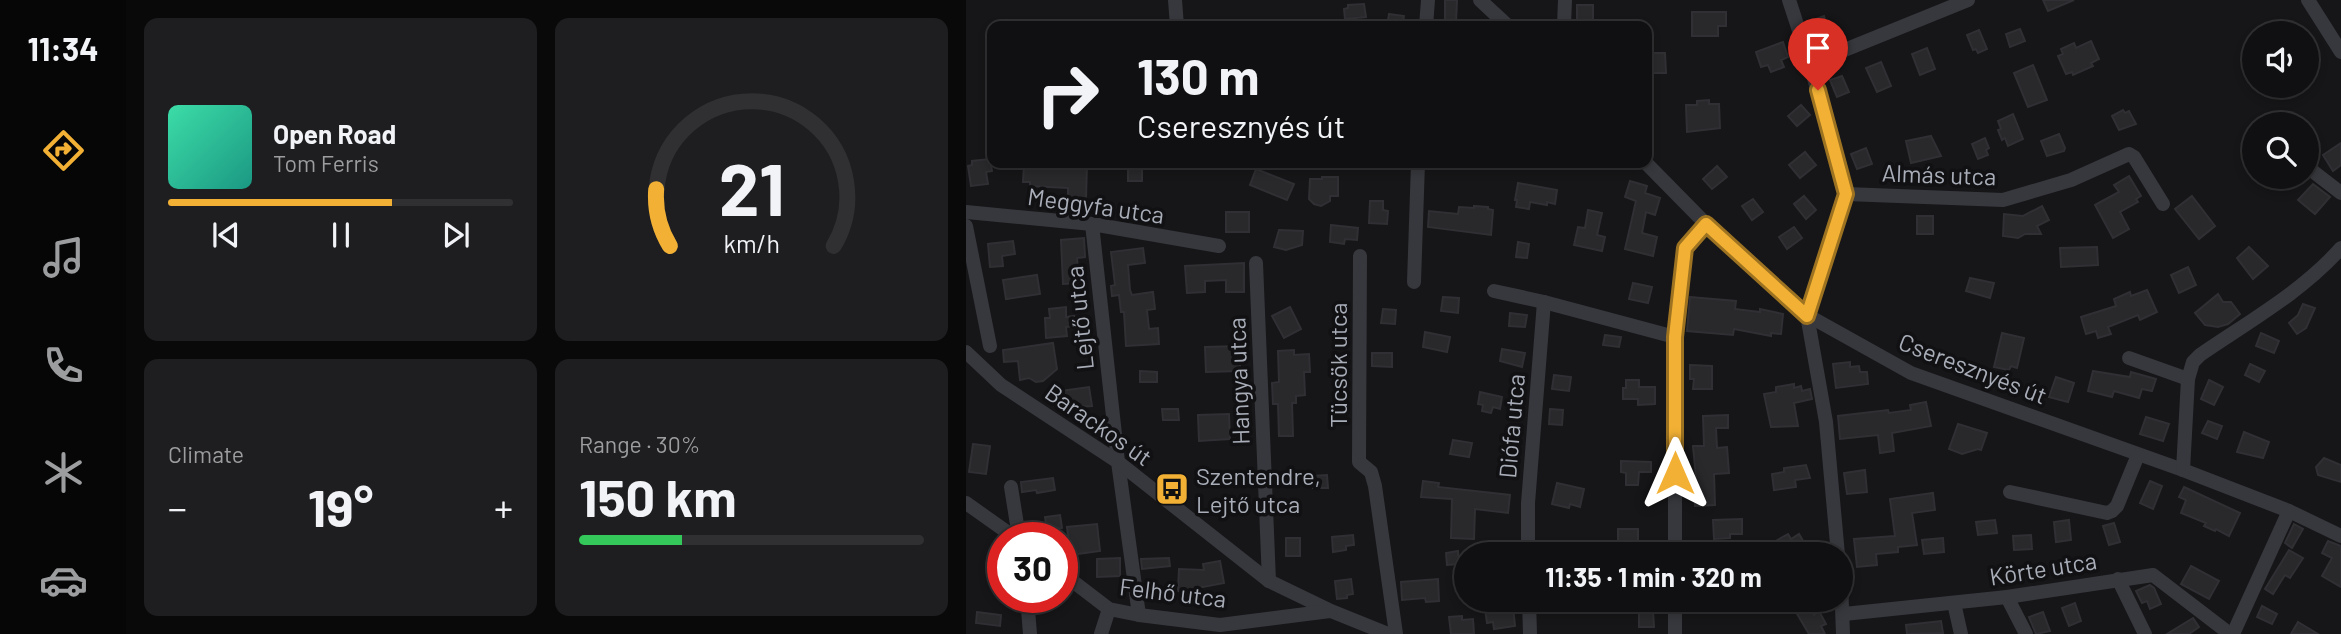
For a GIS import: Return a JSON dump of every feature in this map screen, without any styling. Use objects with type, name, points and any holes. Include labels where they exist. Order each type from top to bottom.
[{"type":"street","points":[[1175,0],[1177,21]]},
{"type":"street","points":[[1426,21],[1428,0]]},
{"type":"street","points":[[1480,0],[1503,21]]},
{"type":"street","points":[[1564,21],[1565,0]]},
{"type":"street","points":[[1789,0],[1810,64],[1846,194],[1807,316],[1826,422],[1837,542]]},
{"type":"street","points":[[1810,64],[1968,0]]},
{"type":"street","points":[[2308,0],[2341,52]]},
{"type":"street","name":"Almás utca","points":[[1846,194],[2003,200],[2071,180],[2129,154],[2134,157],[2163,204]]},
{"type":"street","points":[[1414,282],[1418,168]]},
{"type":"street","name":"Cseresznyés út","points":[[1651,168],[1706,224],[1807,316],[1911,373],[2183,470],[2289,511],[2341,536]]},
{"type":"street","points":[[2319,176],[2341,192]]},
{"type":"street","name":"Meggyfa utca","points":[[966,212],[1091,224],[1219,246]]},
{"type":"street","name":"Lejtő utca","points":[[1091,224],[1118,462],[1139,615]]},
{"type":"street","points":[[1675,542],[1675,337],[1685,248],[1706,224]]},
{"type":"street","points":[[966,226],[990,345]]},
{"type":"street","points":[[2183,470],[2188,379],[2193,362],[2306,281],[2325,266],[2341,248]]},
{"type":"street","name":"Tücsök utca","points":[[1360,256],[1359,462],[1371,472],[1375,486],[1395,634]]},
{"type":"street","name":"Hangya utca","points":[[1256,263],[1269,581]]},
{"type":"street","points":[[1494,291],[1675,337]]},
{"type":"street","name":"Diófa utca","points":[[1528,542],[1528,503],[1544,302]]},
{"type":"street","name":"Barackos út","points":[[966,352],[1001,385],[1118,462],[1269,581],[1383,633]]},
{"type":"street","points":[[2129,358],[2188,379]]},
{"type":"street","points":[[2010,492],[2100,512],[2112,511],[2117,506],[2138,455]]},
{"type":"street","points":[[1011,487],[1015,522]]},
{"type":"street","points":[[966,503],[994,522]]},
{"type":"street","points":[[2231,634],[2289,511]]},
{"type":"street","name":"Körte utca","points":[[1844,614],[2007,597],[2118,579],[2157,577],[2231,634]]},
{"type":"street","points":[[2118,579],[2145,634]]},
{"type":"street","name":"Felhő utca","points":[[1078,586],[1108,609],[1217,629],[1331,611]]},
{"type":"street","points":[[2007,597],[2026,634]]},
{"type":"street","points":[[1954,603],[1961,634]]},
{"type":"street","points":[[1101,634],[1108,609]]},
{"type":"street","points":[[1529,612],[1530,634]]},
{"type":"street","points":[[1675,612],[1675,634]]},
{"type":"street","points":[[1028,613],[1030,634]]},
{"type":"street","points":[[1843,634],[1844,614]]},
{"type":"building","points":[[1445,0],[1457,0],[1456,21],[1445,21]]},
{"type":"building","points":[[2043,0],[2074,0],[2048,11]]},
{"type":"building","points":[[1364,4],[1366,17],[1345,19],[1344,9],[1348,8],[1348,5]]},
{"type":"building","points":[[1577,5],[1593,5],[1593,21],[1577,21]]},
{"type":"building","points":[[1692,12],[1726,12],[1726,26],[1718,26],[1718,36],[1692,36]]},
{"type":"building","points":[[1389,14],[1404,16],[1403,21],[1388,21]]},
{"type":"building","points":[[1824,16],[1831,36],[1821,40],[1818,34],[1815,35],[1810,21]]},
{"type":"building","points":[[2020,29],[2025,41],[2010,47],[2006,34]]},
{"type":"building","points":[[1979,30],[1987,49],[1978,53],[1976,49],[1973,50],[1967,35]]},
{"type":"building","points":[[2091,41],[2099,59],[2091,63],[2093,66],[2073,75],[2072,72],[2066,74],[2058,56],[2063,54],[2061,49],[2074,43],[2076,48]]},
{"type":"building","points":[[1783,42],[1788,57],[1781,60],[1784,67],[1771,72],[1768,65],[1761,67],[1756,52]]},
{"type":"building","points":[[1927,48],[1935,69],[1920,75],[1912,54]]},
{"type":"building","points":[[1652,53],[1665,53],[1666,73],[1652,73]]},
{"type":"building","points":[[1881,62],[1891,86],[1877,92],[1866,68]]},
{"type":"building","points":[[2033,65],[2047,100],[2028,107],[2014,73]]},
{"type":"building","points":[[1842,76],[1849,92],[1837,97],[1830,80]]},
{"type":"building","points":[[1709,100],[1709,104],[1719,104],[1720,128],[1687,132],[1686,105],[1697,105],[1697,101]]},
{"type":"building","points":[[1801,105],[1810,115],[1797,126],[1788,116]]},
{"type":"building","points":[[2123,110],[2125,113],[2129,111],[2136,124],[2119,130],[2112,116]]},
{"type":"building","points":[[2013,114],[2023,139],[2008,146],[1998,130],[2001,129],[1998,121]]},
{"type":"building","points":[[2059,134],[2064,151],[2047,156],[2041,141]]},
{"type":"building","points":[[1931,136],[1941,156],[1911,163],[1906,141]]},
{"type":"building","points":[[1985,138],[1989,148],[1986,150],[1988,155],[1978,159],[1972,144]]},
{"type":"building","points":[[2341,143],[2341,165],[2333,171],[2323,155]]},
{"type":"building","points":[[1866,148],[1872,164],[1857,169],[1851,154]]},
{"type":"building","points":[[1805,152],[1816,165],[1800,178],[1789,165]]},
{"type":"building","points":[[987,159],[987,168],[992,168],[992,171],[986,172],[988,184],[971,186],[968,166],[972,165],[972,161]]},
{"type":"building","points":[[1717,166],[1727,177],[1712,189],[1703,179]]},
{"type":"building","points":[[1024,168],[1087,168],[1086,199],[1068,199],[1068,188],[1030,186],[1030,182],[1023,182]]},
{"type":"building","points":[[1128,168],[1142,168],[1142,181],[1128,181]]},
{"type":"building","points":[[1256,169],[1294,184],[1287,200],[1250,185]]},
{"type":"building","points":[[2129,176],[2141,196],[2136,199],[2138,202],[2120,212],[2129,229],[2113,238],[2095,205],[2119,192],[2114,185]]},
{"type":"building","points":[[1338,177],[1338,196],[1330,196],[1330,201],[1321,206],[1309,199],[1310,179]]},
{"type":"building","points":[[1630,181],[1647,186],[1645,193],[1660,198],[1655,215],[1646,212],[1642,233],[1657,237],[1653,256],[1625,249],[1636,201],[1625,197]]},
{"type":"building","points":[[1518,183],[1557,190],[1555,204],[1530,202],[1529,209],[1516,207]]},
{"type":"building","points":[[2308,189],[2319,189],[2330,197],[2315,214],[2298,200]]},
{"type":"building","points":[[1804,196],[1816,210],[1806,219],[1794,204]]},
{"type":"building","points":[[2192,196],[2215,226],[2199,239],[2175,209]]},
{"type":"building","points":[[1753,199],[1763,212],[1752,220],[1742,206]]},
{"type":"building","points":[[1370,201],[1383,201],[1383,210],[1388,211],[1387,224],[1369,223]]},
{"type":"building","points":[[1474,206],[1493,210],[1491,235],[1428,227],[1429,211],[1458,214],[1459,207]]},
{"type":"building","points":[[2042,206],[2049,220],[2037,226],[2041,234],[2025,234],[2018,238],[2003,236],[2004,214],[2023,216]]},
{"type":"building","points":[[1588,210],[1602,213],[1597,235],[1605,237],[1602,251],[1574,245],[1578,227],[1585,228]]},
{"type":"building","points":[[1226,212],[1249,212],[1249,232],[1226,232]]},
{"type":"building","points":[[1917,216],[1933,216],[1933,234],[1917,234]]},
{"type":"building","points":[[1331,225],[1358,228],[1357,240],[1345,239],[1344,244],[1330,242]]},
{"type":"building","points":[[1794,227],[1802,238],[1787,249],[1779,237]]},
{"type":"building","points":[[1279,230],[1303,231],[1302,245],[1286,250],[1274,247]]},
{"type":"building","points":[[1084,238],[1085,257],[1077,258],[1079,283],[1063,284],[1061,240]]},
{"type":"building","points":[[1013,241],[1015,254],[1002,256],[1003,266],[990,267],[988,244]]},
{"type":"building","points":[[1518,242],[1529,244],[1527,258],[1516,257]]},
{"type":"building","points":[[2097,247],[2098,265],[2061,267],[2060,248]]},
{"type":"building","points":[[2249,247],[2268,266],[2253,279],[2237,258]]},
{"type":"building","points":[[1143,248],[1145,263],[1128,265],[1130,290],[1132,295],[1153,292],[1155,309],[1147,310],[1149,329],[1158,328],[1159,344],[1126,346],[1124,312],[1121,312],[1119,295],[1112,296],[1111,286],[1115,285],[1111,252]]},
{"type":"building","points":[[1244,263],[1244,292],[1226,292],[1226,280],[1205,281],[1205,292],[1187,293],[1185,266]]},
{"type":"building","points":[[2188,267],[2196,285],[2179,293],[2171,275]]},
{"type":"building","points":[[1037,275],[1040,294],[1006,299],[1003,280]]},
{"type":"building","points":[[1970,278],[1994,283],[1990,298],[1966,291]]},
{"type":"building","points":[[1633,283],[1652,287],[1648,303],[1629,299]]},
{"type":"building","points":[[2147,290],[2157,312],[2140,320],[2138,315],[2108,327],[2111,334],[2098,338],[2096,331],[2086,334],[2081,317],[2116,306],[2114,299],[2130,292],[2131,296]]},
{"type":"building","points":[[2218,294],[2223,302],[2231,302],[2240,314],[2228,324],[2218,327],[2205,325],[2195,313]]},
{"type":"building","points":[[1443,297],[1459,298],[1458,313],[1441,311]]},
{"type":"building","points":[[1690,297],[1736,301],[1735,309],[1760,312],[1760,309],[1783,314],[1781,334],[1771,333],[1771,336],[1734,329],[1733,335],[1687,331]]},
{"type":"building","points":[[2303,304],[2315,308],[2306,328],[2297,334],[2289,323],[2298,315]]},
{"type":"building","points":[[1066,307],[1066,317],[1074,316],[1074,326],[1066,327],[1067,336],[1046,338],[1045,318],[1050,318],[1049,309]]},
{"type":"building","points":[[1290,307],[1301,329],[1284,338],[1272,316]]},
{"type":"building","points":[[1383,309],[1396,310],[1395,324],[1381,323]]},
{"type":"building","points":[[1510,313],[1527,315],[1525,327],[1509,326]]},
{"type":"building","points":[[1425,332],[1450,337],[1447,352],[1423,347]]},
{"type":"building","points":[[2002,333],[2024,338],[2017,368],[2011,366],[2009,370],[1994,367]]},
{"type":"building","points":[[2261,333],[2279,341],[2274,353],[2256,346]]},
{"type":"building","points":[[1605,335],[1621,337],[1619,347],[1603,345]]},
{"type":"building","points":[[1053,343],[1057,369],[1043,381],[1036,382],[1029,378],[1020,380],[1018,361],[1004,362],[1003,350]]},
{"type":"building","points":[[1240,346],[1240,371],[1206,372],[1205,347]]},
{"type":"building","points":[[1502,349],[1525,353],[1522,367],[1500,361]]},
{"type":"building","points":[[1294,350],[1294,355],[1309,354],[1310,372],[1304,372],[1305,395],[1296,396],[1296,403],[1292,403],[1293,436],[1279,436],[1278,404],[1273,404],[1272,383],[1279,382],[1278,351]]},
{"type":"building","points":[[1372,353],[1392,353],[1392,367],[1372,366]]},
{"type":"building","points":[[1850,362],[1850,367],[1859,366],[1860,372],[1867,372],[1868,384],[1836,388],[1833,364]]},
{"type":"building","points":[[2250,364],[2265,371],[2259,382],[2245,375]]},
{"type":"building","points":[[1690,365],[1712,366],[1712,389],[1693,389],[1694,379],[1690,379]]},
{"type":"building","points":[[1140,371],[1157,372],[1157,382],[1140,382]]},
{"type":"building","points":[[2093,371],[2130,377],[2131,372],[2156,379],[2152,391],[2142,389],[2139,398],[2114,391],[2112,397],[2088,391]]},
{"type":"building","points":[[1554,375],[1571,377],[1569,391],[1552,389]]},
{"type":"building","points":[[2056,377],[2074,383],[2068,402],[2049,397]]},
{"type":"building","points":[[1626,380],[1639,380],[1639,387],[1655,387],[1655,404],[1638,405],[1638,399],[1623,399]]},
{"type":"building","points":[[2209,380],[2223,387],[2214,405],[2201,399]]},
{"type":"building","points":[[1794,384],[1794,388],[1801,386],[1802,391],[1810,389],[1812,399],[1794,403],[1798,426],[1771,427],[1764,394],[1776,392],[1776,387]]},
{"type":"building","points":[[1089,387],[1092,406],[1063,408],[1060,391]]},
{"type":"building","points":[[1480,392],[1502,397],[1500,409],[1493,407],[1491,413],[1482,411],[1483,405],[1478,404]]},
{"type":"building","points":[[1926,402],[1931,426],[1892,433],[1894,451],[1880,453],[1878,435],[1840,439],[1838,416],[1911,410],[1910,405]]},
{"type":"building","points":[[1162,409],[1178,409],[1179,420],[1163,420]]},
{"type":"building","points":[[1550,409],[1563,410],[1562,425],[1549,424]]},
{"type":"building","points":[[1229,414],[1230,439],[1199,441],[1198,415]]},
{"type":"building","points":[[1728,415],[1728,428],[1716,428],[1717,448],[1727,447],[1729,473],[1714,474],[1715,505],[1695,506],[1694,488],[1697,488],[1693,446],[1704,446],[1703,416]]},
{"type":"building","points":[[2146,417],[2169,424],[2163,441],[2140,434]]},
{"type":"building","points":[[2208,421],[2222,426],[2217,439],[2202,433]]},
{"type":"building","points":[[1958,424],[1987,433],[1981,450],[1962,454],[1949,449]]},
{"type":"building","points":[[2244,432],[2269,442],[2263,458],[2237,452]]},
{"type":"building","points":[[1453,440],[1472,443],[1469,457],[1450,454]]},
{"type":"building","points":[[973,444],[990,446],[986,474],[969,472]]},
{"type":"building","points":[[2324,458],[2341,465],[2341,482],[2318,475],[2316,467]]},
{"type":"building","points":[[1621,461],[1651,462],[1651,472],[1639,472],[1638,485],[1626,485],[1626,473],[1621,472]]},
{"type":"building","points":[[1806,465],[1810,478],[1795,480],[1796,487],[1774,490],[1772,474],[1784,472],[1784,468]]},
{"type":"building","points":[[1865,470],[1867,492],[1847,494],[1844,473]]},
{"type":"building","points":[[1327,475],[1328,488],[1313,488],[1312,476]]},
{"type":"building","points":[[1053,478],[1055,490],[1022,492],[1021,482]]},
{"type":"building","points":[[1423,481],[1439,483],[1438,487],[1510,495],[1508,513],[1475,509],[1474,539],[1451,538],[1452,499],[1421,497]]},
{"type":"building","points":[[2150,481],[2162,486],[2153,509],[2140,503]]},
{"type":"building","points":[[1557,483],[1584,489],[1580,507],[1570,504],[1569,508],[1552,504]]},
{"type":"building","points":[[2184,487],[2240,513],[2229,536],[2181,513],[2186,500],[2179,497]]},
{"type":"building","points":[[1933,493],[1935,510],[1912,513],[1917,545],[1898,547],[1898,552],[1876,554],[1877,565],[1857,567],[1854,539],[1895,536],[1890,499]]},
{"type":"building","points":[[1060,515],[1061,522],[1046,522],[1045,517]]},
{"type":"building","points":[[1742,519],[1742,534],[1730,534],[1730,538],[1714,539],[1713,520]]},
{"type":"building","points":[[1995,520],[1997,533],[1978,535],[1976,522]]},
{"type":"building","points":[[2069,520],[2071,540],[2056,542],[2054,522]]},
{"type":"building","points":[[2114,523],[2120,542],[2109,545],[2103,526]]},
{"type":"building","points":[[1097,524],[1100,551],[1078,554],[1078,526]]},
{"type":"building","points":[[2294,524],[2303,529],[2292,548],[2285,543]]},
{"type":"building","points":[[1618,529],[1638,529],[1638,542],[1618,542]]},
{"type":"building","points":[[1788,534],[1791,539],[1799,534],[1804,542],[1774,542]]},
{"type":"building","points":[[1353,535],[1354,545],[1346,546],[1346,550],[1333,552],[1332,537]]},
{"type":"building","points":[[2031,535],[2032,549],[2014,550],[2013,536]]},
{"type":"building","points":[[1286,538],[1300,538],[1300,556],[1286,556]]},
{"type":"building","points":[[1943,538],[1944,552],[1924,554],[1922,540]]},
{"type":"building","points":[[2328,541],[2341,546],[2341,587],[2322,576],[2332,558],[2322,553]]},
{"type":"building","points":[[2289,550],[2303,558],[2290,578],[2285,575],[2273,594],[2265,589]]},
{"type":"building","points":[[1454,552],[1454,564],[1447,565],[1446,553]]},
{"type":"building","points":[[1120,558],[1120,576],[1097,577],[1097,559]]},
{"type":"building","points":[[1169,558],[1170,566],[1142,569],[1141,559]]},
{"type":"building","points":[[1220,561],[1224,583],[1192,589],[1192,592],[1178,591],[1179,569],[1204,570],[1203,564]]},
{"type":"building","points":[[2191,566],[2219,581],[2209,599],[2181,584]]},
{"type":"building","points":[[1351,579],[1353,594],[1337,599],[1335,581]]},
{"type":"building","points":[[1438,579],[1439,601],[1426,602],[1425,598],[1402,600],[1401,582]]},
{"type":"building","points":[[2150,585],[2161,604],[2150,609],[2147,601],[2142,603],[2136,591]]},
{"type":"building","points":[[2075,603],[2081,621],[2069,626],[2062,608]]},
{"type":"building","points":[[2262,606],[2277,614],[2272,624],[2257,617]]},
{"type":"building","points":[[977,612],[1001,615],[1000,626],[976,623]]},
{"type":"building","points":[[1485,612],[1514,612],[1515,626],[1494,629],[1493,622],[1487,623]]},
{"type":"building","points":[[1639,612],[1653,612],[1654,627],[1639,627]]},
{"type":"building","points":[[1796,612],[1812,612],[1814,615],[1820,612],[1826,624],[1821,626],[1825,634],[1809,634]]},
{"type":"building","points":[[2043,612],[2050,631],[2036,634],[2029,617]]},
{"type":"building","points":[[1462,616],[1462,620],[1473,619],[1474,634],[1451,634],[1449,617]]},
{"type":"building","points":[[2193,618],[2199,627],[2189,634],[2167,634]]},
{"type":"building","points":[[1941,621],[1943,633],[1907,634],[1906,625]]},
{"type":"building","points":[[2298,622],[2318,634],[2291,634]]},
{"type":"place","name":"Szentendre, Lejtő utca","points":[[1172,489]]},
{"type":"route","points":[[1675,473],[1675,337],[1685,248],[1706,224],[1807,316],[1846,194],[1818,90]]}]
